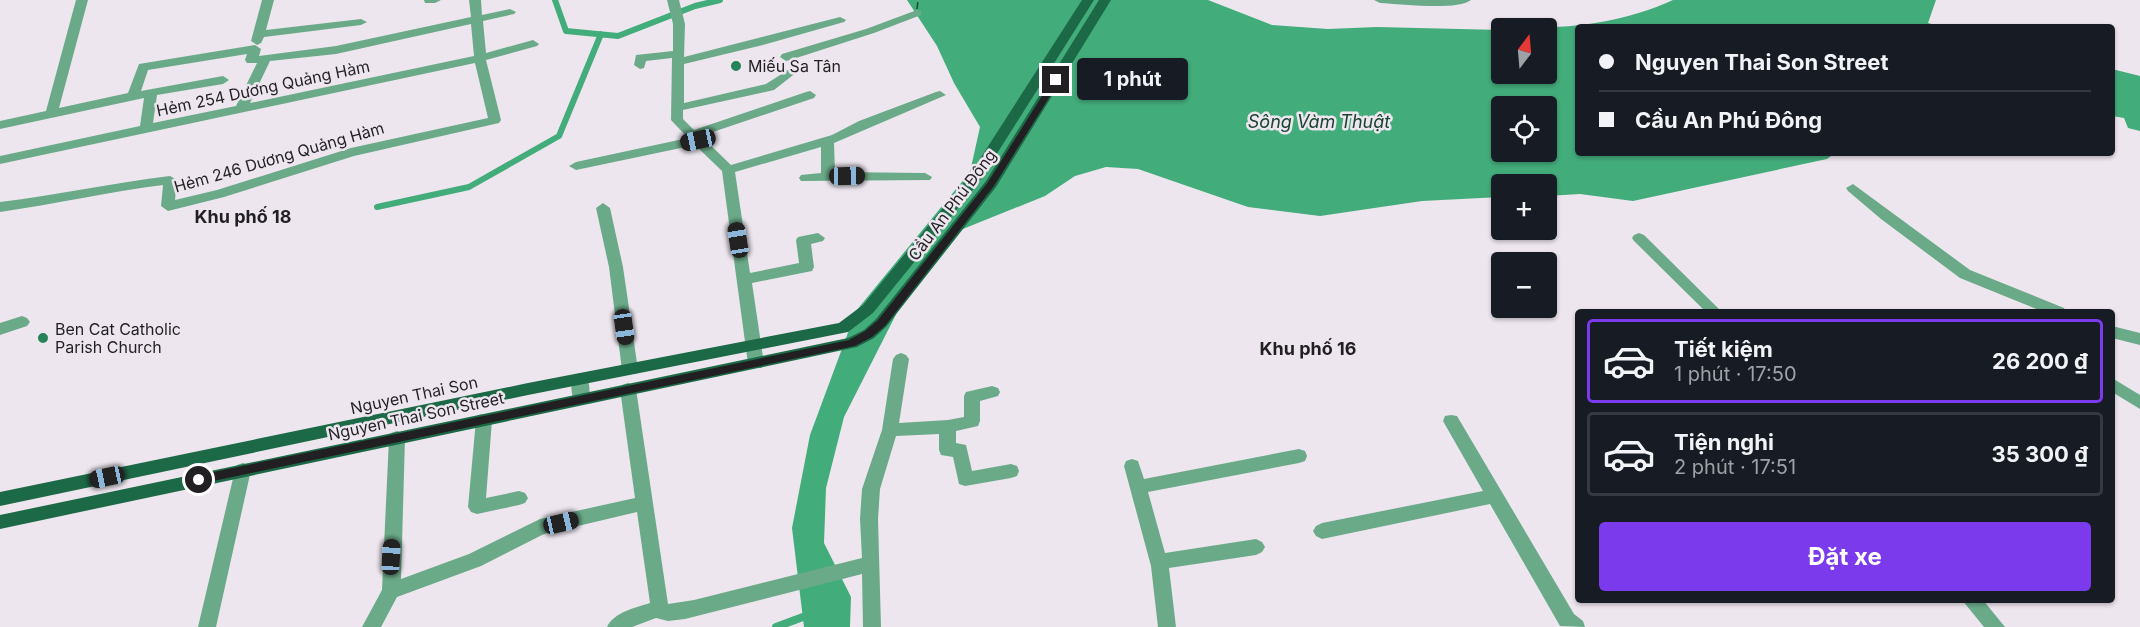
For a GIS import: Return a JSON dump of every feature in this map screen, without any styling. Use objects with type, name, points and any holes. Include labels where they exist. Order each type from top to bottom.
[{"type":"main road","name":"Cầu An Phú Đông","points":[[836,330],[850,324],[868,309],[974,179],[1088,0]]},
{"type":"main road","name":"Cầu An Phú Đông","points":[[840,347],[861,339],[881,323],[991,184],[1105,0]]},
{"type":"main road","name":"Nguyen Thai Son","points":[[0,500],[580,379],[836,330]]},
{"type":"main road","name":"Nguyen Thai Son Street","points":[[0,522],[628,389],[840,347]]},
{"type":"street","points":[[52,112],[82,0]]},
{"type":"street","points":[[268,0],[252,60],[336,50],[510,12]]},
{"type":"street","points":[[475,0],[480,58]]},
{"type":"street","points":[[673,0],[680,24],[677,120],[728,170],[756,364]]},
{"type":"street","points":[[1380,0],[1448,2],[1465,0]]},
{"type":"street","points":[[786,57],[916,13]]},
{"type":"street","points":[[640,64],[640,58],[678,58],[759,43],[840,20]]},
{"type":"street","points":[[259,34],[360,22]]},
{"type":"street","name":"Hẻm 254 Dương Quảng Hàm","points":[[0,160],[480,58],[533,44]]},
{"type":"street","points":[[133,96],[143,67],[255,49]]},
{"type":"street","name":"Hẻm 246 Dương Quảng Hàm","points":[[0,207],[69,198],[124,186],[170,180],[168,206],[219,194],[351,152],[495,120],[480,58]]},
{"type":"street","points":[[240,110],[265,59]]},
{"type":"street","points":[[677,108],[770,87],[791,72]]},
{"type":"street","points":[[0,124],[223,80]]},
{"type":"street","points":[[146,130],[151,93]]},
{"type":"street","points":[[576,166],[695,137],[810,95]]},
{"type":"street","points":[[728,170],[828,141],[940,95]]},
{"type":"street","points":[[828,141],[828,176]]},
{"type":"street","points":[[806,178],[828,176],[926,177]]},
{"type":"street","points":[[1853,188],[1886,216],[1965,274],[2052,309]]},
{"type":"street","points":[[603,208],[616,267],[630,369]]},
{"type":"street","points":[[743,279],[807,267],[803,240],[818,238]]},
{"type":"street","points":[[1639,238],[1712,309]]},
{"type":"street","points":[[0,329],[22,322]]},
{"type":"street","points":[[2115,333],[2140,339]]},
{"type":"street","points":[[872,627],[869,519],[871,489],[890,430],[901,359]]},
{"type":"street","points":[[580,379],[581,399]]},
{"type":"street","points":[[2115,386],[2140,403]]},
{"type":"street","points":[[628,389],[658,609]]},
{"type":"street","points":[[890,430],[948,427],[972,422],[972,396],[992,393]]},
{"type":"street","points":[[484,420],[477,507],[519,498]]},
{"type":"street","points":[[1451,421],[1567,620],[1576,627]]},
{"type":"street","points":[[948,427],[947,450],[960,450],[965,479],[1011,471]]},
{"type":"street","points":[[371,627],[391,591],[397,438]]},
{"type":"street","points":[[1138,487],[1299,456]]},
{"type":"street","points":[[1132,466],[1159,562],[1167,627]]},
{"type":"street","points":[[207,627],[243,470]]},
{"type":"street","points":[[1322,531],[1495,496]]},
{"type":"street","points":[[391,591],[476,560],[540,527],[643,503]]},
{"type":"street","points":[[1159,562],[1256,547]]},
{"type":"street","points":[[616,627],[628,619],[658,609],[670,613],[846,571],[871,562]]},
{"type":"street","points":[[1974,603],[1996,627]]},
{"type":"water","name":"Sông Vàm Thuật","points":[[907,0],[1208,0],[1272,25],[1328,29],[1377,27],[1491,30],[1491,84],[1557,84],[1557,27],[1575,25],[1575,156],[1831,156],[1827,159],[1633,201],[1580,194],[1557,195],[1557,174],[1491,174],[1491,198],[1422,201],[1320,216],[1248,207],[1138,169],[1106,167],[1075,176],[1045,196],[953,233],[916,275],[844,417],[826,488],[824,543],[851,597],[850,627],[804,627],[792,528],[810,435],[856,311],[970,172],[980,127],[954,83],[937,46]]},
{"type":"water","name":"Sông Vàm Thuật","points":[[1673,0],[1936,0],[1928,23],[1932,24],[1586,24],[1621,18]]},
{"type":"water","points":[[2115,70],[2140,76],[2140,131],[2128,128],[2124,118],[2115,116]]},
{"type":"waterway","points":[[555,0],[566,31],[601,34]]},
{"type":"waterway","points":[[601,34],[618,36],[695,6],[720,0]]},
{"type":"waterway","points":[[377,207],[469,187],[559,136],[601,34]]},
{"type":"waterway","points":[[776,627],[811,614]]},
{"type":"ferry route","points":[[917,9],[918,0]]},
{"type":"place","name":"Miếu Sa Tân","points":[[736,66]]},
{"type":"place","name":"Ben Cat Catholic Parish Church","points":[[43,338]]},
{"type":"district","name":"Khu phố 18","points":[[243,217]]},
{"type":"district","name":"Khu phố 16","points":[[1308,349]]},
{"type":"route","points":[[199,480],[647,385],[840,347],[861,339],[881,323],[991,184],[1056,80]]}]
